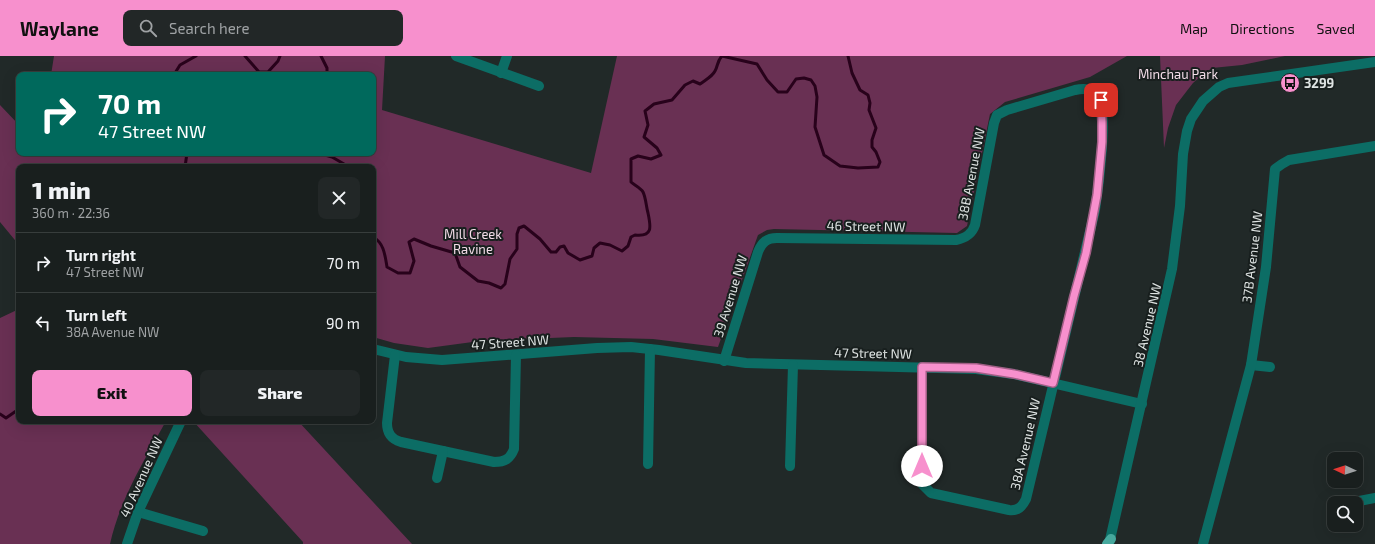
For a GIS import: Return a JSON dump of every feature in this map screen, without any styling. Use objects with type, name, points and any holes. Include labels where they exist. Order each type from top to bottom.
[{"type":"street","points":[[456,56],[539,86]]},
{"type":"street","points":[[501,72],[507,56]]},
{"type":"street","name":"38 Avenue NW","points":[[1109,542],[1142,404],[1172,268],[1180,206],[1185,142],[1191,119],[1196,110],[1211,93],[1228,83],[1375,62]]},
{"type":"street","name":"38B Avenue NW","points":[[967,237],[975,224],[994,123],[997,115],[1007,110],[1086,88]]},
{"type":"street","name":"38A Avenue NW","points":[[922,367],[923,485],[931,493],[1009,510],[1021,507],[1026,499],[1074,296],[1086,253],[1097,195],[1102,142],[1102,108],[1099,96],[1086,88]]},
{"type":"street","name":"37B Avenue NW","points":[[1203,544],[1251,365],[1266,267],[1275,169],[1289,160],[1375,146]]},
{"type":"street","name":"46 Street NW","points":[[764,242],[772,238],[956,240],[967,237]]},
{"type":"street","name":"39 Avenue NW","points":[[724,360],[758,252],[764,242]]},
{"type":"street","name":"47 Street NW","points":[[376,350],[418,359],[442,360],[604,348],[650,349],[724,360],[793,365],[976,368],[1014,374],[1142,404]]},
{"type":"street","points":[[648,464],[650,349]]},
{"type":"street","points":[[395,355],[387,423],[389,435],[401,442],[494,462],[502,462],[508,459],[513,452],[515,444],[516,355]]},
{"type":"street","points":[[790,466],[793,365]]},
{"type":"street","points":[[1251,365],[1270,367]]},
{"type":"street","name":"40 Avenue NW","points":[[127,544],[138,512],[179,424]]},
{"type":"street","points":[[437,478],[443,451]]},
{"type":"street","points":[[1363,500],[1375,498]]},
{"type":"street","points":[[138,512],[203,530]]},
{"type":"green space","name":"Mill Creek Ravine","points":[[54,56],[385,56],[382,110],[591,173],[617,56],[1127,56],[1090,77],[1005,102],[990,114],[967,226],[957,233],[774,229],[767,230],[758,235],[718,347],[653,339],[574,337],[480,341],[428,348],[394,343],[376,338],[376,164],[16,164],[16,241],[0,222],[0,105],[16,122],[16,156],[376,156],[376,72],[51,72]]},
{"type":"green space","name":"Minchau Park","points":[[1160,56],[1285,56],[1242,65],[1212,68],[1202,75],[1193,83],[1176,105],[1168,128],[1164,148]]},
{"type":"green space","points":[[16,310],[16,424],[164,424],[126,496],[114,527],[110,544],[0,544],[0,318]]},
{"type":"green space","points":[[196,424],[301,424],[412,544],[303,544],[303,542]]},
{"type":"waterway","points":[[176,72],[180,65],[196,56]]},
{"type":"waterway","points":[[245,56],[259,72],[268,72],[278,61],[280,56]]},
{"type":"waterway","points":[[321,56],[327,68],[327,72]]},
{"type":"waterway","points":[[376,239],[382,246],[387,267],[398,273],[410,273],[414,261],[409,242],[414,239],[455,253],[460,267],[478,281],[489,283],[501,288],[505,284],[510,259],[517,249],[517,234],[519,228],[524,226],[540,239],[551,252],[556,252],[560,247],[564,246],[568,253],[580,260],[592,256],[594,248],[600,243],[610,245],[622,251],[628,246],[631,237],[648,233],[650,227],[644,194],[641,189],[631,182],[631,159],[638,156],[651,159],[661,155],[657,148],[644,137],[648,125],[645,111],[654,104],[672,100],[685,85],[693,81],[700,84],[714,73],[722,56],[757,64],[767,80],[778,92],[787,92],[796,79],[804,78],[811,80],[815,86],[817,97],[815,127],[824,155],[840,166],[858,168],[878,167],[880,162],[872,147],[872,140],[876,128],[869,110],[870,103],[868,95],[860,90],[852,73],[848,56]]},
{"type":"waterway","points":[[185,164],[187,156]]},
{"type":"waterway","points":[[328,156],[344,164]]},
{"type":"waterway","points":[[0,414],[6,418],[16,411]]},
{"type":"place","name":"3299","points":[[1290,83]]},
{"type":"route","points":[[922,466],[922,367],[976,368],[1014,374],[1053,383],[1092,227],[1097,195],[1102,142],[1101,100]]}]
